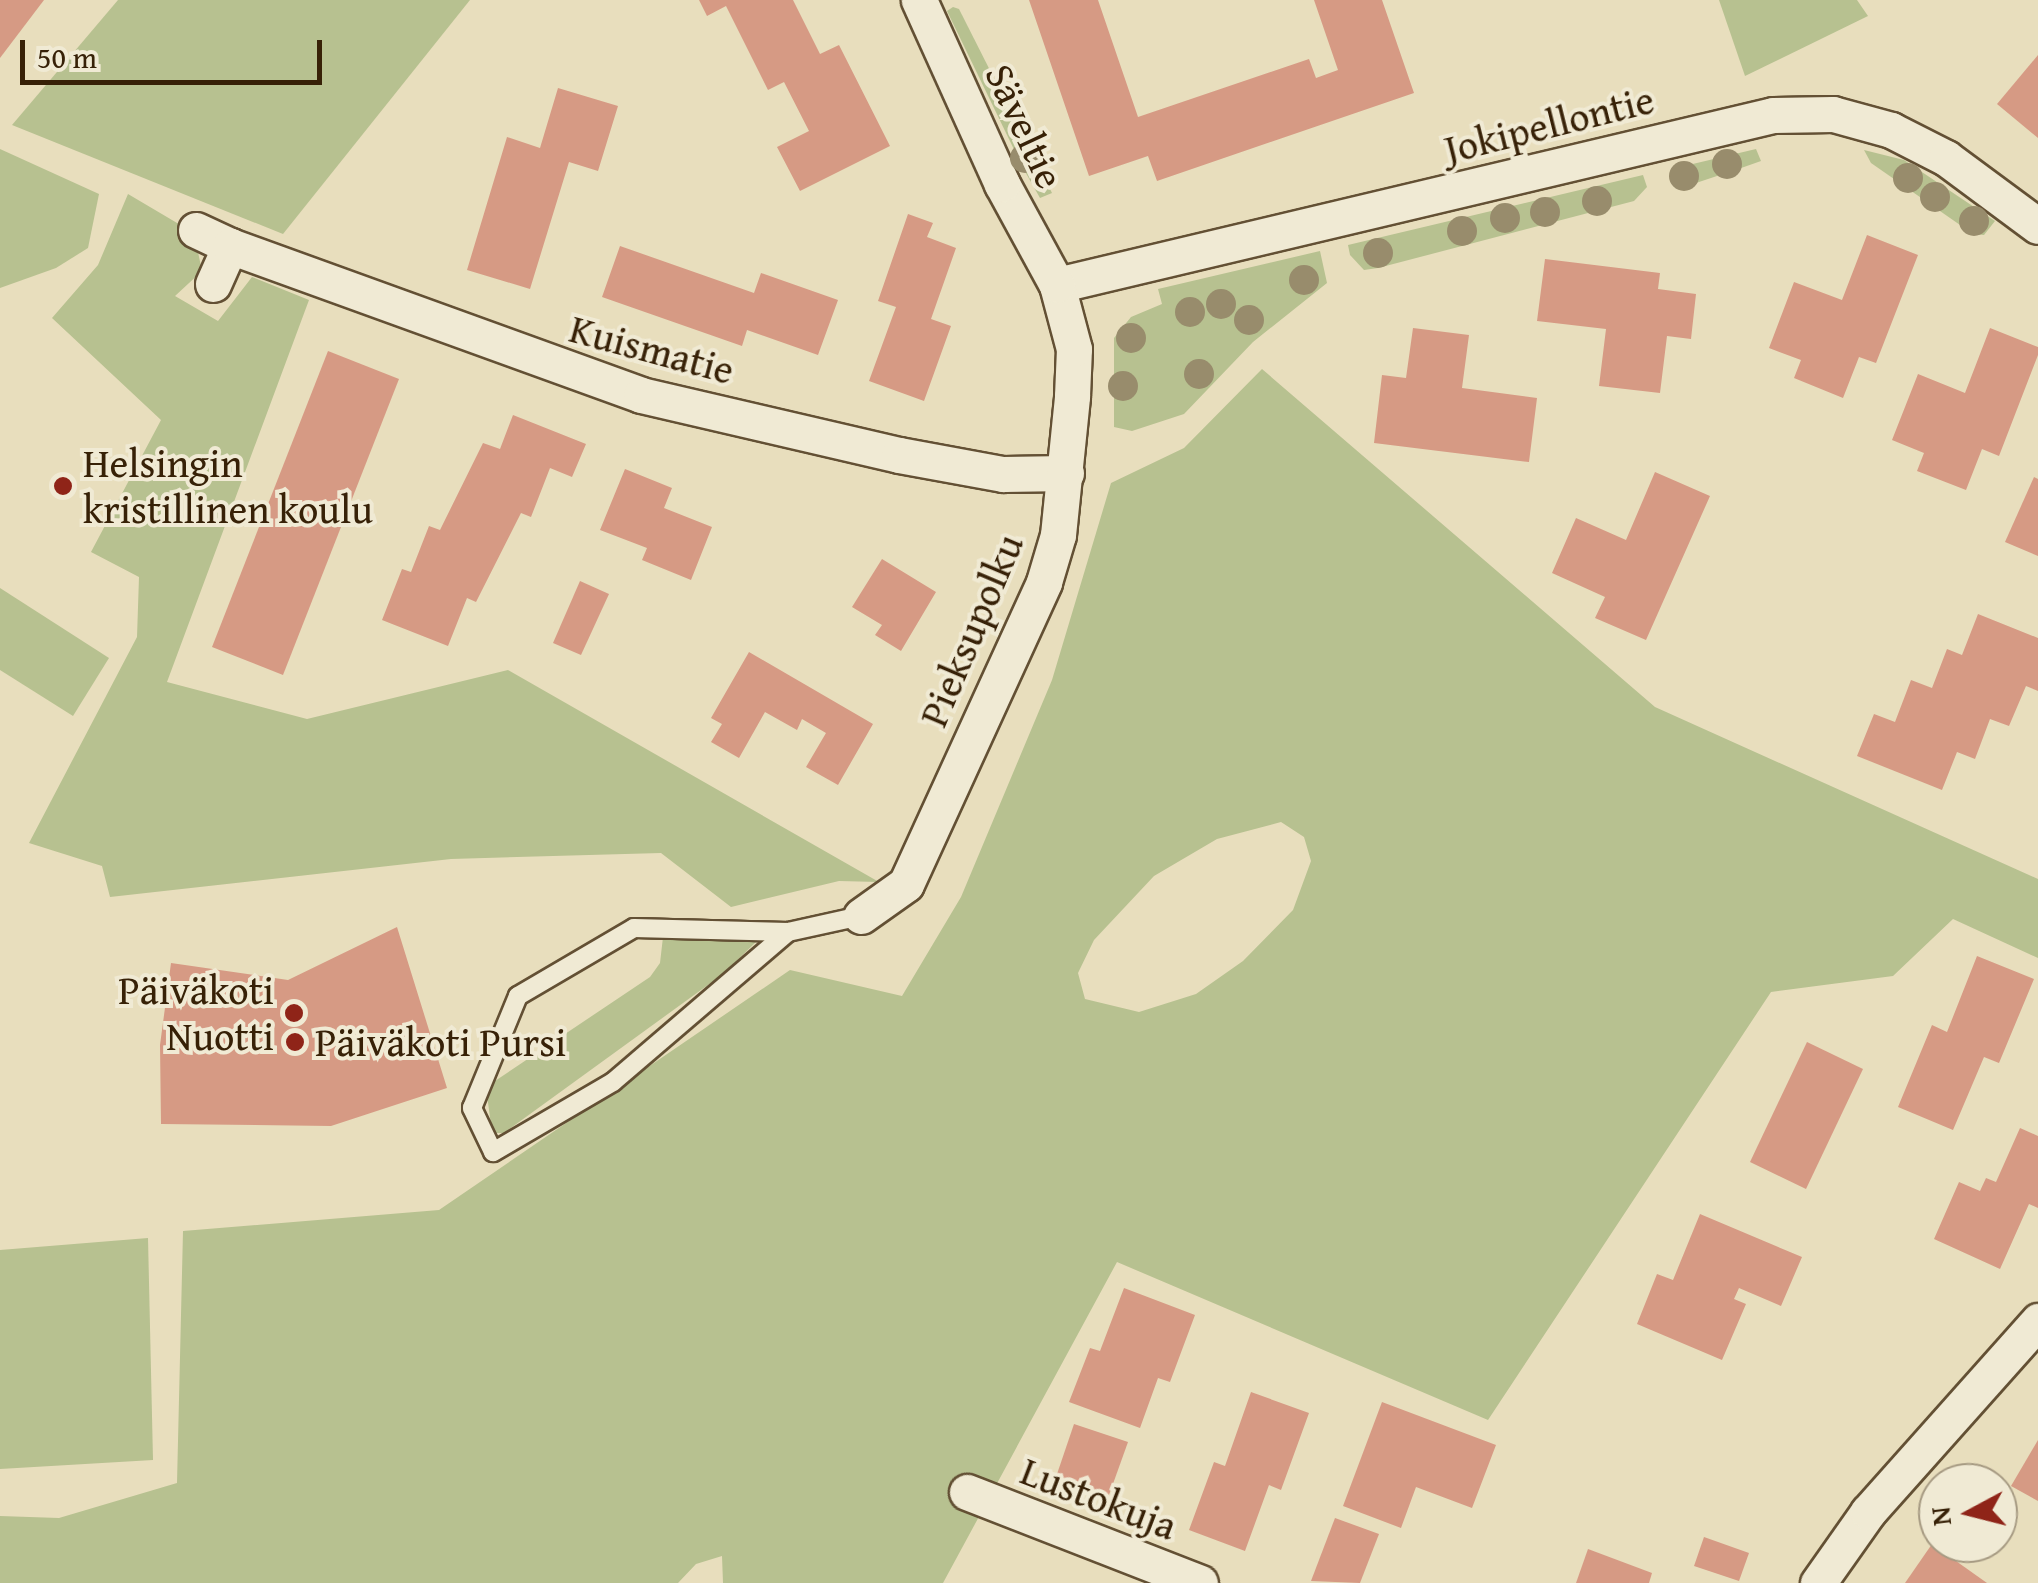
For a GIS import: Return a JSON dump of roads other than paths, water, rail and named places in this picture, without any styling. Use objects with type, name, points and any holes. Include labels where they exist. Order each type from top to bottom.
[{"type":"street","name":"Säveltie","points":[[919,0],[1002,184],[1057,286]]},
{"type":"street","name":"Jokipellontie","points":[[1057,286],[1773,116],[1833,114],[1891,130],[1946,158],[2038,226]]},
{"type":"street","name":"Kuismatie","points":[[196,230],[230,246],[640,394],[899,455],[1003,474],[1066,473]]},
{"type":"street","points":[[213,284],[230,246]]},
{"type":"street","name":"Pieksupolku","points":[[861,916],[906,884],[1044,582],[1066,473],[1074,350],[1057,286]]},
{"type":"street","points":[[1818,1583],[1868,1512],[2038,1320]]},
{"type":"street","name":"Lustokuja","points":[[967,1492],[1200,1583]]},
{"type":"lane","points":[[788,932],[612,1082],[492,1152],[472,1108],[518,996],[634,928],[788,932],[861,916]]},
{"type":"place","name":"Helsingin kristillinen koulu","points":[[63,486]]},
{"type":"place","name":"Päiväkoti Nuotti","points":[[294,1013]]},
{"type":"place","name":"Päiväkoti Pursi","points":[[295,1042]]}]
